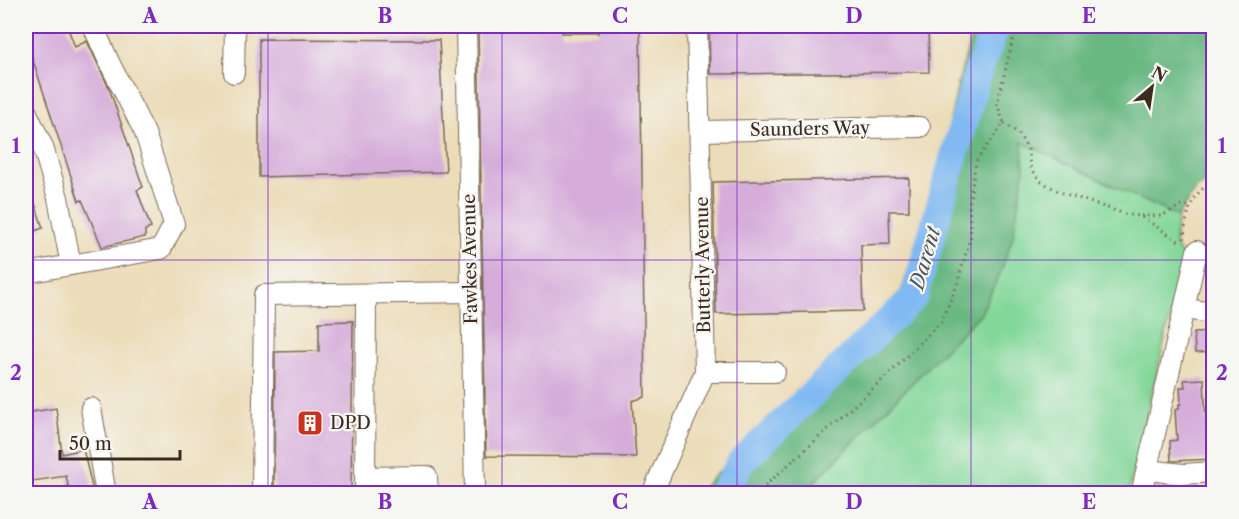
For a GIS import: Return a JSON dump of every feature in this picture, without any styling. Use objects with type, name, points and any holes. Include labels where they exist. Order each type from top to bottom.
[{"type":"street","points":[[26,273],[161,249],[174,224],[145,133],[93,26]]},
{"type":"street","points":[[234,73],[235,26]]},
{"type":"street","name":"Fawkes Avenue","points":[[466,26],[475,494]]},
{"type":"street","name":"Butterly Avenue","points":[[652,494],[705,372],[697,26]]},
{"type":"street","points":[[26,111],[43,147],[58,198],[71,265]]},
{"type":"street","name":"Saunders Way","points":[[699,131],[920,127]]},
{"type":"street","points":[[1141,494],[1197,251]]},
{"type":"street","points":[[262,494],[264,295],[471,292]]},
{"type":"street","points":[[366,294],[365,485],[427,476],[428,494]]},
{"type":"street","points":[[1184,309],[1214,313]]},
{"type":"street","points":[[705,372],[775,372]]},
{"type":"street","points":[[91,408],[106,494]]},
{"type":"street","points":[[1147,470],[1183,474],[1214,472]]},
{"type":"path","points":[[1016,26],[997,104],[1004,123],[1018,133],[1028,149],[1030,166],[1040,181],[1060,192],[1125,214],[1161,216],[1180,206],[1190,206]]},
{"type":"path","points":[[756,494],[888,375],[941,322],[957,285],[971,235],[969,207],[976,161],[1004,123]]},
{"type":"path","points":[[1197,251],[1184,243],[1185,223],[1190,206],[1199,193],[1214,182]]},
{"type":"path","points":[[1140,216],[1179,241]]},
{"type":"green space","points":[[974,26],[1213,26],[1214,158],[1211,176],[1196,189],[1178,217],[1022,142],[1024,170],[1013,236],[1001,271],[981,313],[816,480],[806,493],[697,493],[900,295],[935,190],[959,80]]},
{"type":"green space","points":[[1021,141],[1178,217],[1175,243],[1183,255],[1183,263],[1128,493],[806,494],[816,480],[981,313],[1001,271],[1013,236],[1024,170]]},
{"type":"building","points":[[26,26],[67,26],[75,47],[87,41],[109,88],[143,187],[137,190],[151,228],[145,230],[145,237],[102,247],[82,200],[79,201],[29,48],[26,48]]},
{"type":"building","points":[[478,26],[562,26],[562,33],[598,33],[598,26],[640,26],[645,397],[632,401],[636,457],[486,456]]},
{"type":"building","points":[[709,26],[928,26],[929,72],[710,74]]},
{"type":"building","points":[[259,39],[439,40],[446,172],[259,177]]},
{"type":"building","points":[[909,178],[909,211],[889,211],[890,244],[861,245],[863,311],[716,314],[713,182]]},
{"type":"building","points":[[28,182],[43,228],[26,234],[26,183]]},
{"type":"building","name":"DPD","points":[[353,321],[351,494],[274,494],[275,352],[319,351],[319,322]]},
{"type":"building","points":[[1214,332],[1214,352],[1195,353],[1194,333]]},
{"type":"building","points":[[1204,379],[1206,422],[1210,422],[1211,438],[1214,437],[1214,459],[1171,461],[1170,441],[1177,440],[1175,410],[1179,409],[1179,404],[1181,404],[1180,387],[1185,387],[1184,380]]},
{"type":"building","points":[[56,408],[62,454],[83,449],[93,491],[70,494],[66,476],[26,482],[26,413]]},
{"type":"waterway","name":"Darent","points":[[722,494],[741,462],[914,297],[979,68],[997,26]]},
{"type":"place","name":"DPD","points":[[310,423]]}]
